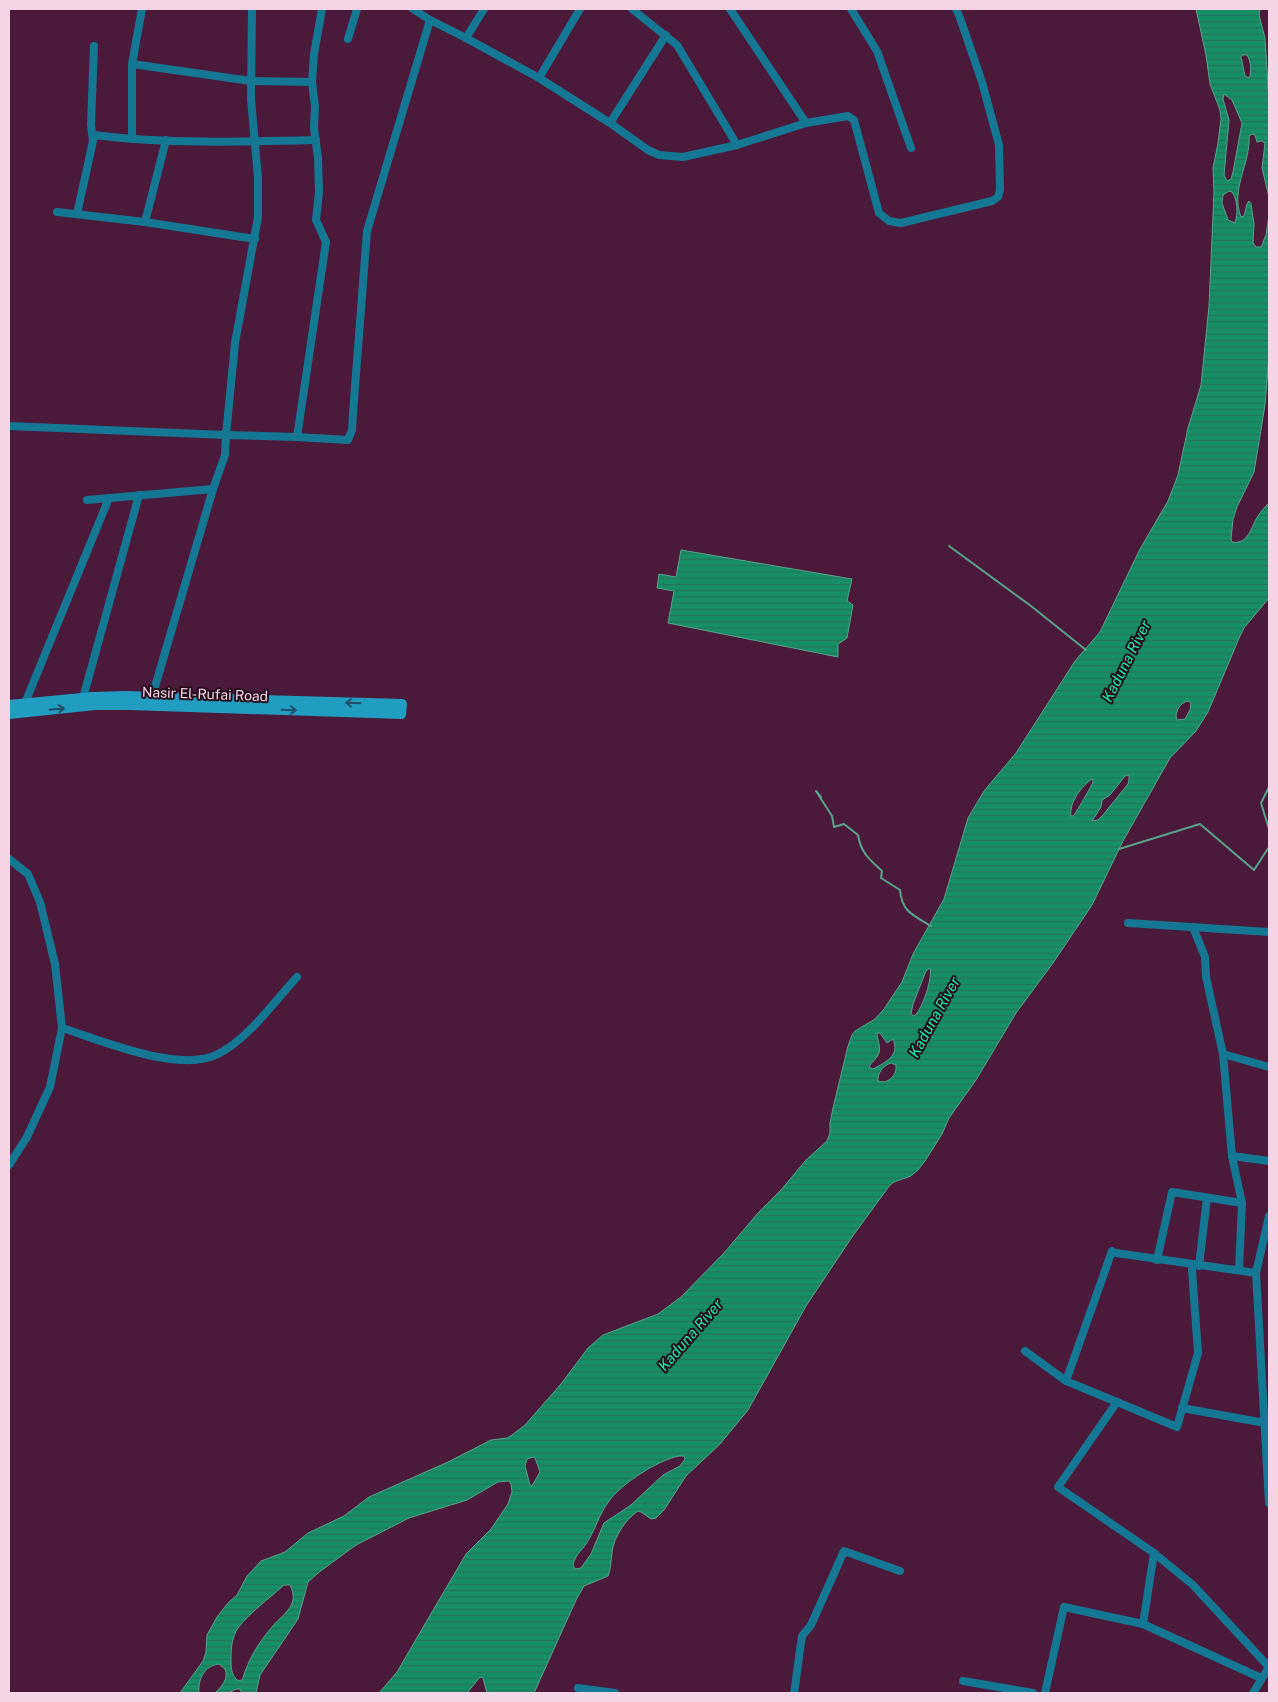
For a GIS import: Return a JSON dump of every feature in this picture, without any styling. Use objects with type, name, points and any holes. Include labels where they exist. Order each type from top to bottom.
[{"type":"main road","name":"Nasir El-Rufai Road","points":[[9,705],[83,698],[152,696],[272,705]]},
{"type":"main road","points":[[272,705],[402,704],[401,714]]},
{"type":"main road","name":"Nasir El-Rufai Road","points":[[9,714],[96,706],[272,705]]},
{"type":"street","points":[[132,139],[132,64],[142,9]]},
{"type":"street","points":[[152,696],[213,489],[225,455],[235,343],[258,217],[251,81],[252,9]]},
{"type":"street","points":[[297,437],[326,242],[316,220],[319,192],[312,82],[314,54],[322,9]]},
{"type":"street","points":[[348,39],[357,9]]},
{"type":"street","points":[[413,9],[430,20],[540,78],[648,150],[667,156],[683,157],[737,145],[806,123],[848,116],[854,120],[879,213],[889,221],[900,223],[992,201],[998,197],[1000,190],[999,145],[982,82],[956,9]]},
{"type":"street","points":[[466,38],[484,9]]},
{"type":"street","points":[[540,78],[580,9]]},
{"type":"street","points":[[632,9],[677,45],[737,145]]},
{"type":"street","points":[[732,9],[806,123]]},
{"type":"street","points":[[850,9],[877,51],[911,148]]},
{"type":"street","points":[[9,426],[348,440],[354,413],[367,231],[430,20]]},
{"type":"street","points":[[610,123],[666,35]]},
{"type":"street","points":[[77,214],[93,135],[91,125],[94,46]]},
{"type":"street","points":[[132,64],[251,81],[312,82]]},
{"type":"street","points":[[93,135],[166,140],[316,140]]},
{"type":"street","points":[[145,222],[166,140]]},
{"type":"street","points":[[56,212],[145,222],[255,239]]},
{"type":"street","points":[[87,500],[213,489]]},
{"type":"street","points":[[83,698],[139,495]]},
{"type":"street","points":[[25,703],[109,498]]},
{"type":"street","points":[[9,859],[28,874],[40,902],[55,964],[62,1028],[50,1087],[27,1137],[9,1165]]},
{"type":"street","points":[[1128,923],[1269,932]]},
{"type":"street","points":[[1192,927],[1205,957],[1206,977],[1223,1054],[1232,1156],[1242,1203],[1239,1270]]},
{"type":"street","points":[[62,1028],[140,1052],[174,1060],[194,1060],[217,1054],[242,1037],[298,977]]},
{"type":"street","points":[[1223,1054],[1269,1067]]},
{"type":"street","points":[[1232,1156],[1269,1161]]},
{"type":"street","points":[[1157,1260],[1172,1192],[1242,1203]]},
{"type":"street","points":[[1025,1352],[1066,1381],[1177,1427],[1198,1353],[1195,1268],[1207,1198]]},
{"type":"street","points":[[1269,1216],[1256,1273],[1269,1503]]},
{"type":"street","points":[[1066,1381],[1114,1252],[1195,1268],[1239,1270],[1256,1273]]},
{"type":"street","points":[[1117,1402],[1058,1486],[1154,1552],[1194,1585],[1269,1667]]},
{"type":"street","points":[[1182,1408],[1265,1424]]},
{"type":"street","points":[[794,1693],[802,1636],[811,1625],[844,1551],[900,1571]]},
{"type":"street","points":[[1143,1624],[1154,1552]]},
{"type":"street","points":[[1045,1693],[1064,1607],[1143,1624],[1269,1683]]},
{"type":"street","points":[[1253,1693],[1269,1667],[1269,1663]]},
{"type":"street","points":[[963,1681],[1033,1693]]},
{"type":"street","points":[[578,1688],[615,1693]]},
{"type":"water","name":"Kaduna River","points":[[1196,9],[1260,9],[1259,15],[1265,38],[1269,102],[1269,197],[1262,168],[1265,143],[1262,141],[1257,142],[1255,135],[1252,134],[1249,136],[1247,156],[1239,186],[1238,207],[1241,217],[1244,216],[1249,201],[1251,204],[1254,224],[1253,243],[1256,247],[1261,247],[1266,235],[1269,215],[1269,356],[1265,405],[1254,472],[1237,507],[1233,519],[1231,539],[1232,542],[1238,542],[1246,538],[1259,514],[1269,503],[1269,598],[1244,628],[1208,712],[1196,731],[1170,758],[1123,841],[1092,905],[1016,1013],[976,1080],[949,1118],[942,1134],[925,1161],[911,1176],[890,1185],[852,1237],[806,1306],[748,1410],[720,1444],[686,1476],[664,1510],[656,1518],[651,1519],[638,1511],[625,1524],[613,1546],[608,1576],[584,1586],[534,1693],[487,1693],[483,1678],[480,1677],[467,1693],[379,1693],[397,1672],[466,1554],[491,1529],[508,1504],[512,1492],[509,1481],[498,1482],[467,1500],[409,1518],[356,1545],[318,1573],[308,1582],[298,1619],[260,1675],[256,1693],[242,1693],[240,1689],[236,1689],[229,1693],[215,1693],[222,1685],[226,1676],[225,1669],[219,1664],[209,1667],[203,1674],[199,1693],[180,1693],[203,1661],[206,1652],[207,1635],[217,1617],[237,1595],[247,1576],[261,1561],[285,1552],[308,1533],[344,1516],[369,1497],[448,1462],[491,1440],[507,1438],[512,1435],[525,1425],[561,1384],[588,1348],[603,1335],[658,1314],[681,1297],[724,1253],[806,1160],[827,1141],[830,1133],[833,1108],[852,1035],[855,1031],[875,1019],[902,982],[913,954],[944,899],[968,818],[984,791],[1016,753],[1075,661],[1100,632],[1140,549],[1168,501],[1178,475],[1188,428],[1201,385],[1209,306],[1214,193],[1213,168],[1221,119],[1220,110],[1210,84]],"holes":[[[1242,55],[1247,55],[1250,63],[1251,73],[1249,78],[1245,76],[1241,57]],[[1224,94],[1232,100],[1242,123],[1231,179],[1227,181],[1224,175],[1229,120],[1223,99]],[[1229,191],[1232,192],[1235,199],[1237,215],[1235,223],[1228,220],[1222,203],[1223,195]],[[1188,701],[1191,703],[1190,710],[1185,719],[1177,720],[1177,711],[1183,703]],[[1129,775],[1128,784],[1103,815],[1098,820],[1092,821],[1101,807],[1102,800],[1110,795],[1125,776]],[[1092,779],[1093,782],[1087,794],[1073,816],[1071,816],[1072,805],[1080,790]],[[930,968],[930,979],[926,994],[914,1016],[911,1014],[926,971]],[[877,1033],[880,1033],[887,1043],[893,1039],[895,1045],[893,1054],[883,1064],[873,1069],[869,1067],[877,1057],[880,1048]],[[891,1063],[896,1065],[896,1071],[892,1078],[887,1081],[878,1081],[880,1072]],[[684,1456],[685,1459],[680,1466],[663,1475],[631,1505],[604,1523],[591,1554],[581,1568],[575,1569],[573,1565],[576,1558],[587,1543],[609,1501],[622,1487],[670,1458]],[[535,1458],[540,1472],[532,1486],[530,1485],[525,1466],[527,1459]],[[284,1585],[290,1585],[293,1592],[290,1608],[258,1645],[241,1681],[237,1680],[232,1673],[232,1646],[234,1635],[238,1628]]]},
{"type":"water","points":[[681,550],[852,579],[847,601],[853,605],[847,638],[838,644],[838,657],[668,623],[674,591],[657,588],[659,574],[676,577]]},
{"type":"waterway","points":[[949,546],[1031,606],[1086,650]]},
{"type":"waterway","points":[[1269,787],[1261,803],[1269,829]]},
{"type":"waterway","points":[[821,797],[816,791],[832,816],[834,827],[844,824],[858,835],[863,851],[882,871],[881,878],[900,890],[906,908],[931,926]]},
{"type":"waterway","points":[[1119,849],[1200,824],[1254,870],[1269,847]]}]
